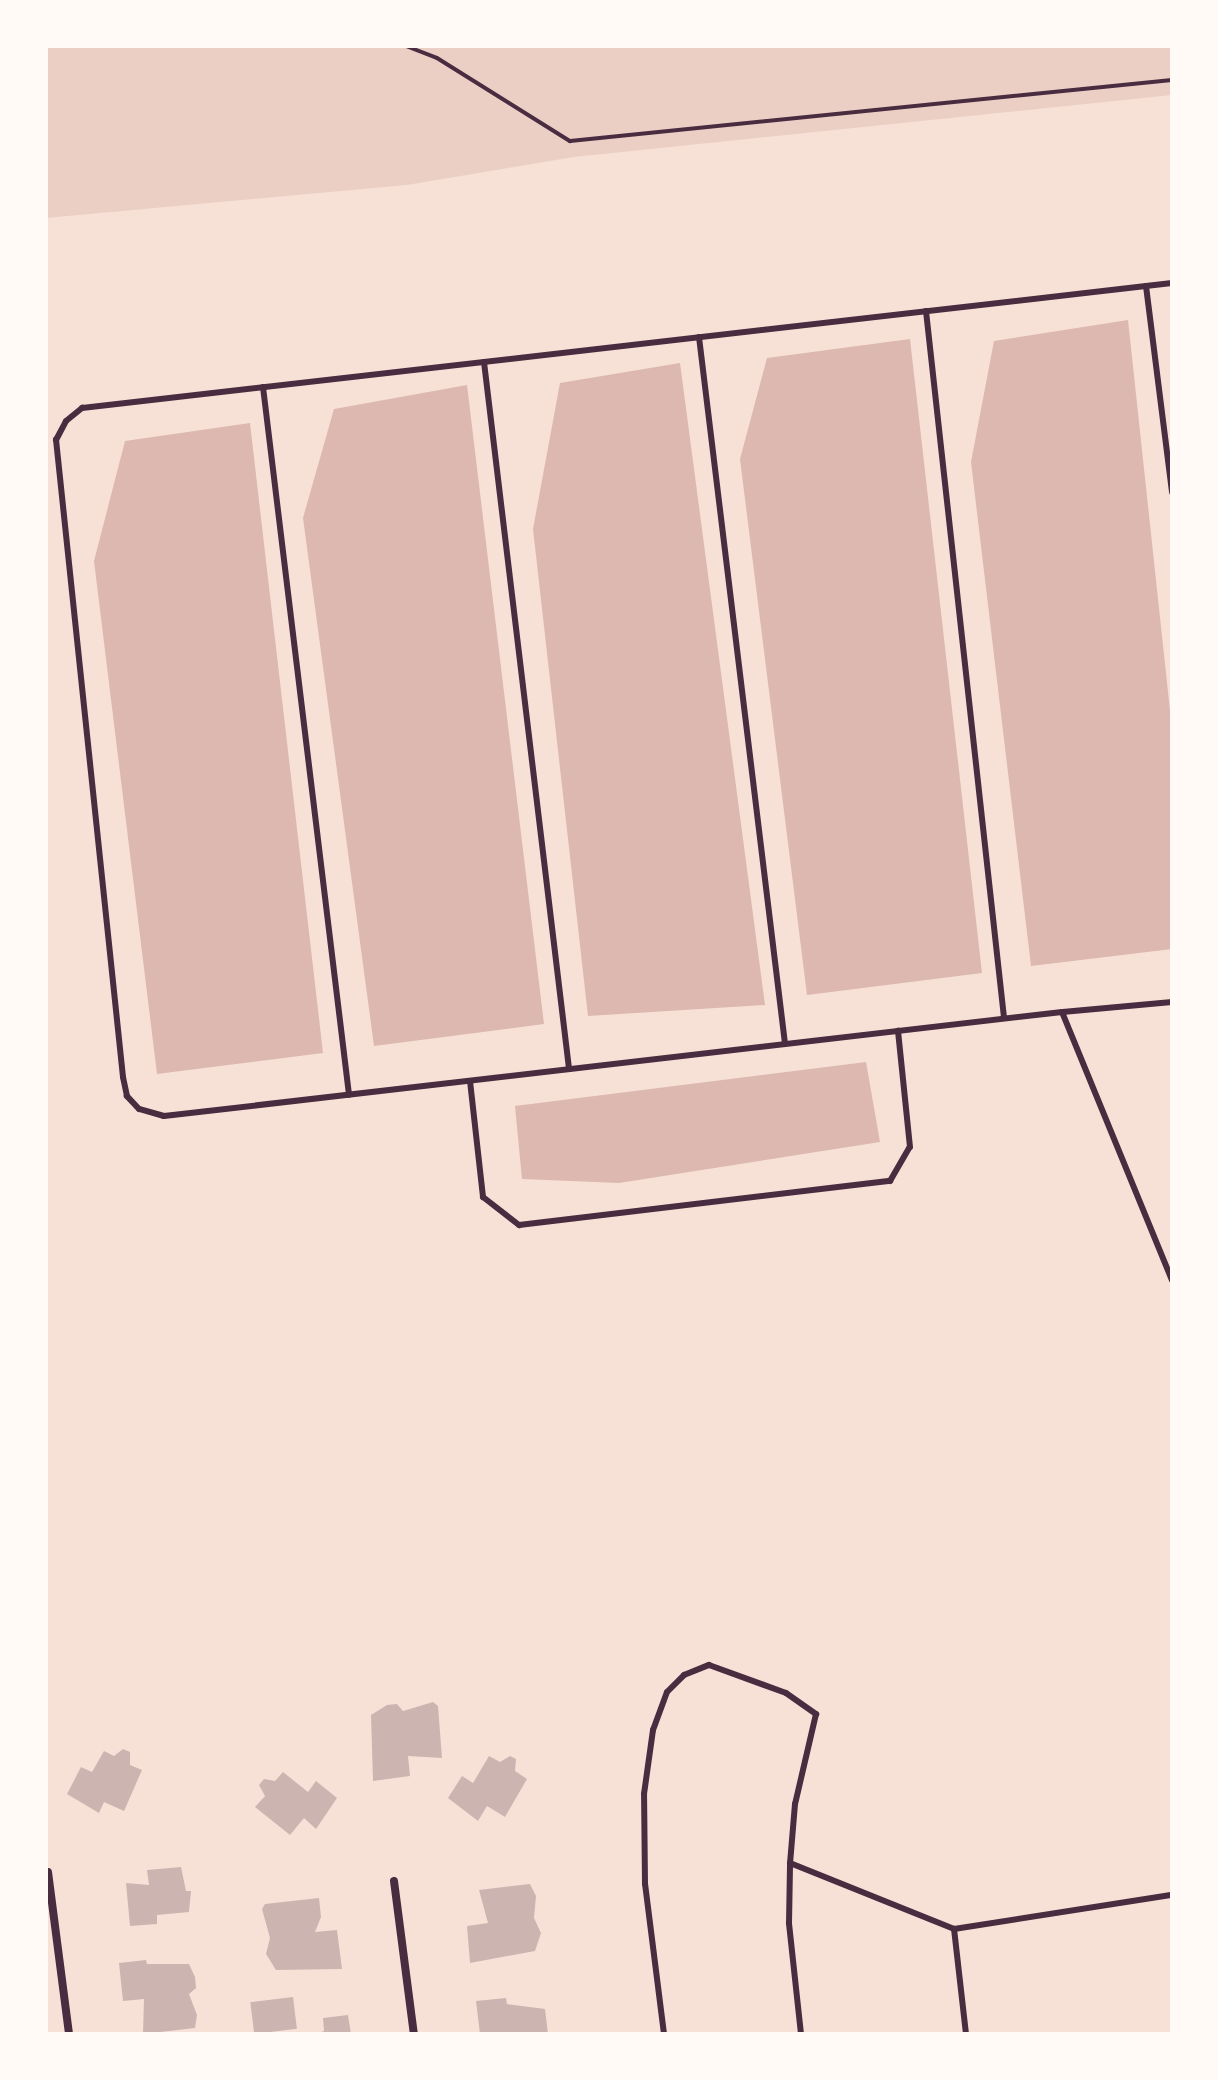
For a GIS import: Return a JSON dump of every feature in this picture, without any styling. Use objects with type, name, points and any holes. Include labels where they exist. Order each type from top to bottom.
[{"type":"street","points":[[48,1872],[69,2034]]},
{"type":"street","points":[[394,1881],[414,2034]]},
{"type":"lane","points":[[1172,283],[82,408],[66,421],[56,440],[123,1077],[132,1104],[164,1116],[1004,1018],[1172,1002]]},
{"type":"lane","points":[[1146,286],[1172,492]]},
{"type":"lane","points":[[926,311],[1004,1018]]},
{"type":"lane","points":[[699,337],[785,1044]]},
{"type":"lane","points":[[484,362],[569,1069]]},
{"type":"lane","points":[[263,387],[349,1095]]},
{"type":"lane","points":[[1062,1012],[1172,1280]]},
{"type":"lane","points":[[470,1081],[483,1197],[519,1225],[890,1181],[910,1147],[898,1031]]},
{"type":"lane","points":[[664,2034],[645,1884],[644,1794],[653,1730],[667,1692],[684,1675],[709,1665],[786,1693],[816,1714],[795,1804],[790,1863],[789,1923],[801,2034]]},
{"type":"lane","points":[[790,1863],[954,1929],[1172,1895]]},
{"type":"lane","points":[[954,1929],[966,2034]]},
{"type":"path","points":[[406,46],[437,58],[570,141],[1172,80]]},
{"type":"shaded area","points":[[46,46],[1172,46],[1172,95],[574,157],[407,185],[46,218]]},
{"type":"shaded area","points":[[1128,320],[1172,729],[1172,949],[1031,966],[971,462],[994,341]]},
{"type":"shaded area","points":[[910,339],[982,973],[807,995],[740,459],[767,358]]},
{"type":"shaded area","points":[[680,363],[765,1005],[588,1016],[533,529],[560,383]]},
{"type":"shaded area","points":[[467,385],[544,1024],[374,1046],[303,518],[334,409]]},
{"type":"shaded area","points":[[250,423],[323,1053],[157,1074],[94,561],[125,441]]},
{"type":"shaded area","points":[[866,1062],[880,1142],[619,1183],[522,1179],[515,1106]]},
{"type":"building","points":[[433,1702],[438,1706],[442,1758],[408,1756],[410,1776],[373,1781],[371,1715],[387,1705],[397,1704],[403,1711]]},
{"type":"building","points":[[123,1749],[130,1752],[130,1765],[142,1770],[124,1811],[104,1802],[99,1813],[67,1794],[81,1767],[92,1772],[104,1751],[114,1756]]},
{"type":"building","points":[[489,1756],[500,1762],[510,1756],[516,1759],[515,1771],[527,1779],[505,1817],[487,1806],[478,1821],[448,1798],[462,1776],[473,1783]]},
{"type":"building","points":[[283,1772],[308,1792],[316,1781],[337,1798],[316,1829],[304,1818],[290,1835],[255,1807],[265,1796],[259,1785],[264,1779],[275,1781]]},
{"type":"building","points":[[181,1867],[186,1891],[191,1891],[189,1912],[157,1915],[157,1924],[130,1926],[126,1883],[149,1885],[147,1870]]},
{"type":"building","points":[[530,1884],[536,1896],[534,1918],[541,1933],[535,1951],[470,1963],[467,1926],[488,1923],[479,1890]]},
{"type":"building","points":[[319,1898],[321,1917],[315,1932],[337,1930],[342,1969],[276,1970],[266,1954],[270,1938],[262,1909],[265,1904]]},
{"type":"building","points":[[146,1960],[147,1964],[189,1964],[195,1977],[196,1988],[189,1994],[197,2015],[195,2028],[143,2034],[144,1999],[123,2001],[119,1963]]},
{"type":"building","points":[[293,1997],[297,2029],[254,2034],[250,2002]]},
{"type":"building","points":[[506,1998],[507,2004],[545,2009],[548,2034],[480,2034],[476,2001]]},
{"type":"building","points":[[348,2015],[351,2034],[316,2034],[324,2031],[323,2018]]}]
